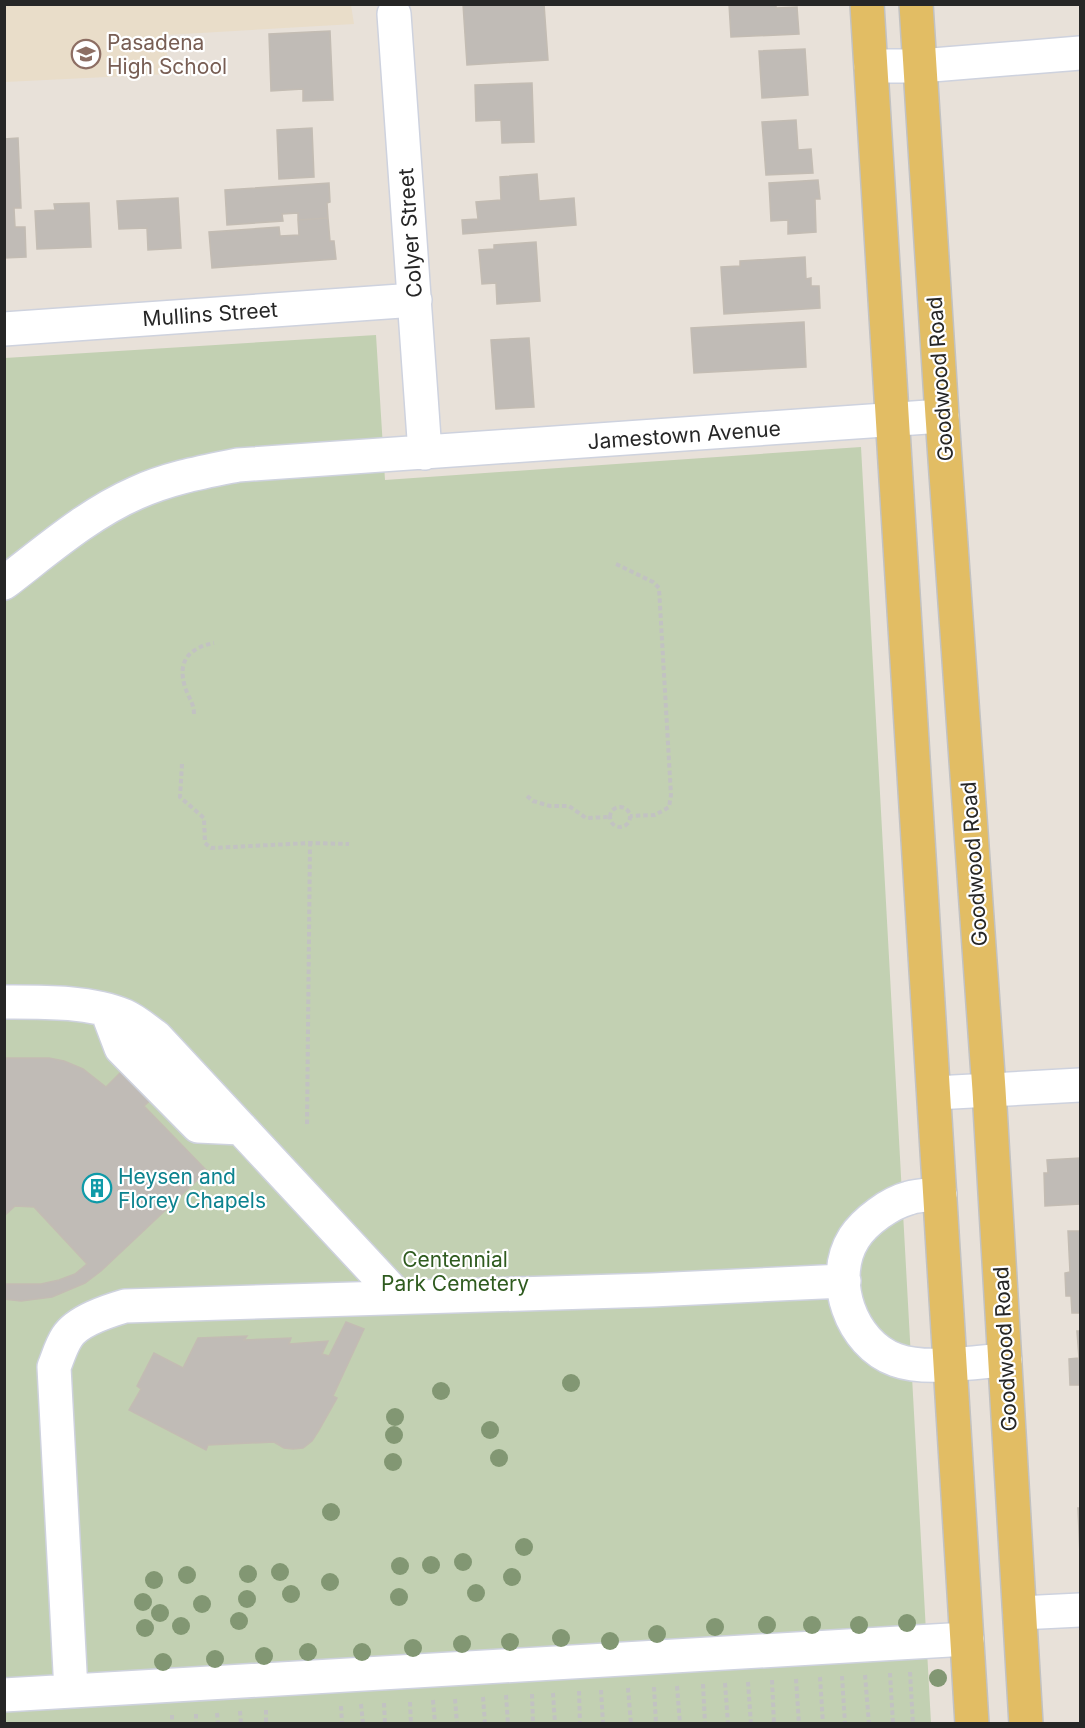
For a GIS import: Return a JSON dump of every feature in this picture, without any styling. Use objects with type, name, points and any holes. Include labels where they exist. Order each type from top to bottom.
[{"type":"main road","points":[[867,4],[972,1724]]},
{"type":"main road","name":"Goodwood Road","points":[[916,4],[989,1090],[1026,1724]]},
{"type":"street","name":"Colyer Street","points":[[394,14],[425,453]]},
{"type":"street","points":[[871,66],[921,66],[1080,53]]},
{"type":"street","name":"Mullins Street","points":[[4,329],[415,300]]},
{"type":"street","name":"Jamestown Avenue","points":[[4,583],[93,517],[136,493],[189,474],[238,465],[942,416]]},
{"type":"street","points":[[4,1002],[84,1006],[107,1011],[125,1016],[156,1037],[398,1297]]},
{"type":"street","points":[[935,1093],[1080,1085]]},
{"type":"street","points":[[940,1194],[909,1197],[889,1207],[869,1221],[854,1238],[845,1260],[845,1298],[850,1316],[862,1335],[876,1350],[897,1360],[921,1364],[1005,1360]]},
{"type":"street","points":[[71,1691],[54,1367],[68,1335],[89,1320],[125,1306],[652,1290],[844,1281]]},
{"type":"street","points":[[1020,1613],[1080,1610]]},
{"type":"street","points":[[4,1695],[967,1639]]},
{"type":"path","points":[[616,564],[653,582],[659,588],[667,703],[672,795],[669,807],[655,815],[630,816]]},
{"type":"path","points":[[194,714],[194,706],[182,675],[183,666],[187,656],[194,650],[214,643]]},
{"type":"path","points":[[182,764],[180,797],[204,818],[206,843],[211,848],[310,843],[349,844]]},
{"type":"path","points":[[527,796],[533,801],[550,806],[569,806],[586,818],[610,817]]},
{"type":"path","points":[[618,807],[627,810],[630,816],[627,824],[621,826],[615,825],[610,817],[618,807]]},
{"type":"path","points":[[307,1124],[310,843]]},
{"type":"path","points":[[890,1672],[892,1724]]},
{"type":"path","points":[[910,1672],[913,1724]]},
{"type":"path","points":[[865,1674],[869,1724]]},
{"type":"path","points":[[842,1676],[845,1724]]},
{"type":"path","points":[[820,1677],[823,1724]]},
{"type":"path","points":[[796,1678],[799,1724]]},
{"type":"path","points":[[771,1680],[774,1724]]},
{"type":"path","points":[[748,1681],[751,1724]]},
{"type":"path","points":[[725,1682],[728,1724]]},
{"type":"path","points":[[703,1684],[705,1724]]},
{"type":"path","points":[[677,1685],[680,1724]]},
{"type":"path","points":[[654,1687],[656,1724]]},
{"type":"path","points":[[628,1688],[631,1724]]},
{"type":"path","points":[[601,1690],[603,1724]]},
{"type":"path","points":[[579,1691],[580,1724]]},
{"type":"path","points":[[553,1692],[555,1724]]},
{"type":"path","points":[[532,1694],[533,1724]]},
{"type":"path","points":[[506,1695],[508,1724]]},
{"type":"path","points":[[483,1696],[485,1724]]},
{"type":"path","points":[[455,1698],[457,1724]]},
{"type":"path","points":[[433,1699],[435,1724]]},
{"type":"path","points":[[410,1701],[411,1724]]},
{"type":"path","points":[[383,1702],[385,1724]]},
{"type":"path","points":[[361,1703],[363,1724]]},
{"type":"path","points":[[341,1705],[342,1724]]},
{"type":"path","points":[[266,1709],[266,1724]]},
{"type":"path","points":[[240,1710],[241,1724]]},
{"type":"path","points":[[217,1712],[218,1724]]},
{"type":"shaded area","name":"Pasadena High School","points":[[5,4],[351,5],[354,24],[166,35],[168,74],[5,82]]},
{"type":"green space","name":"Centennial Park Cemetery","points":[[376,335],[385,480],[861,447],[931,1723],[5,1724],[5,358]]},
{"type":"building","points":[[463,4],[544,4],[548,60],[467,65]]},
{"type":"building","points":[[729,4],[776,4],[776,8],[797,7],[799,34],[731,37]]},
{"type":"building","points":[[330,31],[333,100],[303,101],[303,89],[271,91],[269,34]]},
{"type":"building","points":[[805,49],[808,95],[762,98],[759,51]]},
{"type":"building","points":[[532,83],[534,142],[502,143],[501,120],[476,121],[475,85]]},
{"type":"building","points":[[796,120],[798,150],[811,149],[813,173],[766,175],[762,122]]},
{"type":"building","points":[[312,128],[314,177],[279,179],[277,130]]},
{"type":"building","points":[[18,138],[21,208],[14,208],[15,227],[25,227],[26,257],[4,258],[4,139]]},
{"type":"building","points":[[537,174],[539,201],[574,198],[576,225],[463,234],[462,220],[478,219],[476,202],[501,200],[500,177]]},
{"type":"building","points":[[818,180],[820,199],[815,199],[816,232],[788,234],[788,220],[771,221],[769,183]]},
{"type":"building","points":[[329,183],[328,218],[298,220],[298,213],[282,214],[283,221],[227,225],[225,190]]},
{"type":"building","points":[[178,198],[181,248],[148,250],[147,228],[119,229],[117,201]]},
{"type":"building","points":[[89,203],[91,247],[37,249],[35,211],[55,210],[54,204]]},
{"type":"building","points":[[328,218],[330,241],[334,241],[336,259],[212,268],[209,232],[279,227],[280,236],[299,235],[298,220]]},
{"type":"building","points":[[536,242],[540,301],[497,304],[496,283],[482,284],[479,250],[494,249],[494,245]]},
{"type":"building","points":[[805,257],[806,279],[811,278],[811,286],[819,286],[820,308],[724,314],[721,267],[740,266],[740,261]]},
{"type":"building","points":[[804,322],[806,367],[694,373],[691,328]]},
{"type":"building","points":[[529,338],[534,407],[496,409],[491,340]]},
{"type":"building","name":"Heysen and Florey Chapels","points":[[4,1058],[49,1058],[64,1061],[83,1069],[106,1087],[127,1066],[156,1095],[144,1106],[207,1171],[101,1271],[85,1283],[52,1297],[21,1301],[4,1299],[4,1284],[41,1284],[59,1280],[75,1274],[87,1264],[34,1207],[15,1206],[4,1216]]},
{"type":"building","points":[[1080,1158],[1080,1204],[1045,1206],[1044,1173],[1048,1173],[1047,1160]]},
{"type":"building","points":[[1068,1231],[1080,1231],[1080,1313],[1072,1313],[1071,1296],[1066,1296],[1065,1273],[1070,1272]]},
{"type":"building","points":[[346,1322],[364,1329],[333,1396],[337,1398],[312,1441],[303,1448],[284,1448],[274,1442],[208,1445],[206,1450],[129,1410],[141,1389],[137,1386],[154,1353],[183,1368],[198,1338],[247,1336],[244,1340],[291,1338],[289,1344],[328,1341],[322,1354],[329,1356]]},
{"type":"building","points":[[1077,1331],[1080,1331],[1080,1385],[1070,1385],[1069,1359],[1079,1358]]},
{"type":"building","points":[[1078,1508],[1080,1508],[1080,1555]]},
{"type":"place","name":"Pasadena High School","points":[[86,54]]},
{"type":"place","name":"Heysen and Florey Chapels","points":[[97,1188]]}]
